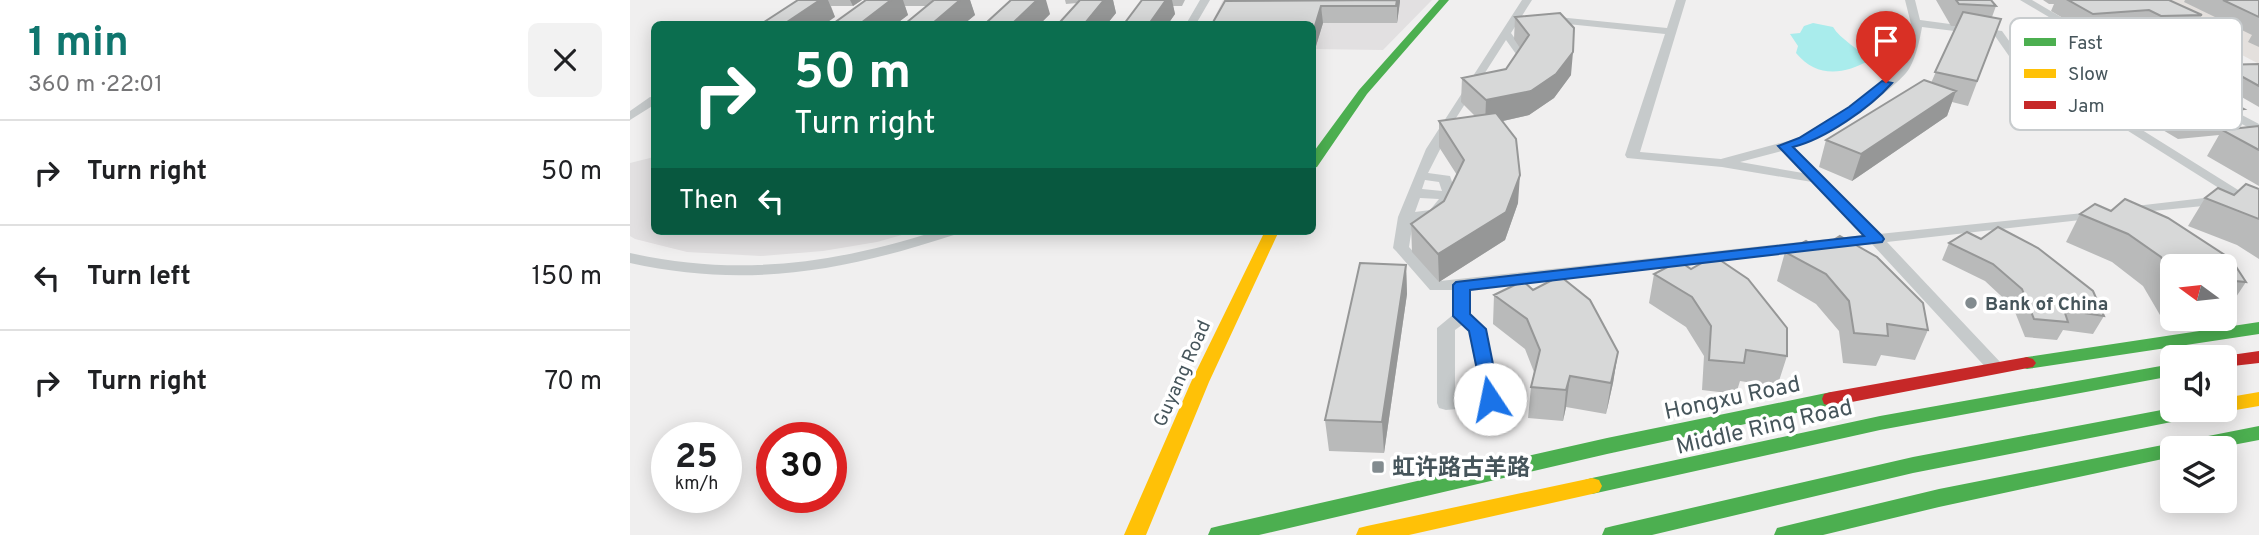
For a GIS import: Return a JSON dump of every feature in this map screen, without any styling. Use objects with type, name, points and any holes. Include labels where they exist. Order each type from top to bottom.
[{"type":"main road","points":[[1316,158],[1363,92],[1444,0]]},
{"type":"main road","name":"Guyang Road","points":[[1135,535],[1194,391],[1270,235]]},
{"type":"main road","name":"Hongxu Road","points":[[1219,535],[1737,418],[1996,368],[2259,328]]},
{"type":"main road","points":[[2237,360],[2259,357]]},
{"type":"main road","name":"Middle Ring Road","points":[[1367,535],[1880,423],[2160,372]]},
{"type":"main road","points":[[2237,403],[2259,399]]},
{"type":"main road","points":[[1613,535],[1913,465],[2160,417]]},
{"type":"main road","points":[[2237,437],[2259,433]]},
{"type":"main road","points":[[1786,535],[1939,498],[2160,451]]},
{"type":"street","points":[[1193,21],[1205,0]]},
{"type":"street","points":[[1527,0],[1447,121],[1405,217],[1401,248],[1436,286],[2244,198],[2135,130]]},
{"type":"street","points":[[1681,0],[1632,155],[1721,163],[1817,179]]},
{"type":"street","points":[[1721,163],[1804,141],[1853,110],[1903,70],[1917,28],[1910,0]]},
{"type":"street","points":[[2025,0],[2057,18]]},
{"type":"street","points":[[1517,16],[1671,32]]},
{"type":"street","points":[[1916,23],[1998,33],[2010,50]]},
{"type":"street","points":[[1470,84],[1500,79],[1516,62],[1521,54],[1506,33]]},
{"type":"street","points":[[1487,59],[1516,62]]},
{"type":"street","points":[[630,116],[651,102]]},
{"type":"street","points":[[2242,120],[2259,129]]},
{"type":"street","points":[[1784,146],[1876,239],[1996,368]]},
{"type":"street","points":[[1422,176],[1445,179],[1450,196]]},
{"type":"street","points":[[1415,193],[1450,196]]},
{"type":"street","points":[[1405,217],[1434,214],[1450,196]]},
{"type":"street","points":[[630,258],[664,268],[715,270],[823,266],[901,249],[941,235]]},
{"type":"street","points":[[1461,285],[1462,316],[1477,329],[1490,399],[1446,402],[1446,327],[1462,316]]},
{"type":"shaded area","points":[[1223,0],[1432,0],[1383,50],[1316,49],[1316,21],[1212,21]]},
{"type":"shaded area","points":[[2138,0],[2259,0],[2259,64],[2242,55],[2242,18],[2172,18]]},
{"type":"shaded area","points":[[651,158],[651,235],[902,235],[823,251],[761,256],[687,252],[635,239],[630,236],[630,163]]},
{"type":"water","points":[[1813,23],[1833,27],[1870,60],[1840,71],[1831,72],[1813,67],[1796,53],[1798,46],[1790,34],[1800,33],[1804,26]]},
{"type":"building","points":[[798,0],[820,0],[788,21],[766,21]]},
{"type":"building","points":[[866,0],[891,0],[864,21],[837,21]]},
{"type":"building","points":[[934,0],[960,0],[935,21],[908,21]]},
{"type":"building","points":[[1011,0],[1037,0],[1015,21],[988,21]]},
{"type":"building","points":[[1080,0],[1104,0],[1087,21],[1061,21]]},
{"type":"building","points":[[1142,0],[1166,0],[1151,21],[1126,21]]},
{"type":"building","points":[[1397,0],[1396,6],[1321,6],[1316,22],[1214,21],[1225,1]]},
{"type":"building","points":[[1956,0],[1991,0],[1996,6],[1959,4]]},
{"type":"building","points":[[2068,0],[2169,0],[2202,15],[2161,16],[2149,10],[2093,14]]},
{"type":"building","points":[[2223,0],[2259,0],[2259,17]]},
{"type":"building","points":[[1963,12],[2001,19],[1977,81],[1935,72]]},
{"type":"building","points":[[1560,13],[1574,28],[1573,52],[1556,74],[1531,91],[1486,100],[1462,78],[1506,69],[1529,35],[1515,17]]},
{"type":"building","points":[[2242,64],[2259,64],[2259,86],[2242,77]]},
{"type":"building","points":[[1924,80],[1956,91],[1861,154],[1826,140]]},
{"type":"building","points":[[1496,113],[1516,139],[1520,175],[1506,212],[1438,254],[1411,224],[1444,201],[1464,160],[1439,121]]},
{"type":"building","points":[[2259,126],[2259,150],[2222,130],[2242,130],[2242,128]]},
{"type":"building","points":[[2246,184],[2259,189],[2259,219],[2205,198],[2218,188],[2234,195]]},
{"type":"building","points":[[2125,199],[2168,218],[2223,254],[2160,254],[2160,256],[2128,234],[2080,214],[2095,204],[2111,211]]},
{"type":"building","points":[[1998,227],[2038,248],[2093,291],[2104,316],[2064,310],[2068,322],[2034,319],[2022,289],[1993,264],[1949,243],[1967,232],[1981,239]]},
{"type":"building","points":[[1840,236],[1877,257],[1923,303],[1928,330],[1887,324],[1888,336],[1854,333],[1849,301],[1826,274],[1785,252],[1806,241],[1819,249]]},
{"type":"building","points":[[1714,256],[1748,279],[1787,328],[1787,356],[1746,350],[1744,363],[1709,360],[1711,326],[1692,297],[1654,274],[1679,261],[1691,269]]},
{"type":"building","points":[[1360,263],[1406,265],[1382,422],[1325,420]]},
{"type":"building","points":[[2237,268],[2246,282],[2237,281]]},
{"type":"building","points":[[1560,276],[1590,300],[1618,352],[1611,383],[1570,376],[1566,390],[1531,387],[1540,350],[1527,319],[1494,295],[1523,281],[1533,290]]},
{"type":"traffic: fast","points":[[1316,158],[1363,92],[1444,0]]},
{"type":"traffic: fast","points":[[2027,363],[2259,328]]},
{"type":"traffic: fast","points":[[1592,486],[1880,423],[2160,372]]},
{"type":"traffic: fast","points":[[1219,535],[1607,446],[1831,399]]},
{"type":"traffic: fast","points":[[1613,535],[1913,465],[2160,417]]},
{"type":"traffic: fast","points":[[2237,437],[2259,433]]},
{"type":"traffic: fast","points":[[1785,535],[1939,498],[2160,452]]},
{"type":"traffic: slow","points":[[1135,535],[1200,382],[1270,235]]},
{"type":"traffic: slow","points":[[2237,403],[2259,399]]},
{"type":"traffic: slow","points":[[1367,535],[1592,486]]},
{"type":"traffic: jam","points":[[2237,360],[2259,357]]},
{"type":"traffic: jam","points":[[1831,399],[2027,363]]},
{"type":"place","name":"Bank of China","points":[[1971,303]]},
{"type":"place","name":"虹许路古羊路","points":[[1378,467]]},
{"type":"route","points":[[1490,399],[1477,329],[1462,316],[1461,285],[1876,239],[1784,146],[1804,141],[1853,110],[1886,83]]}]
